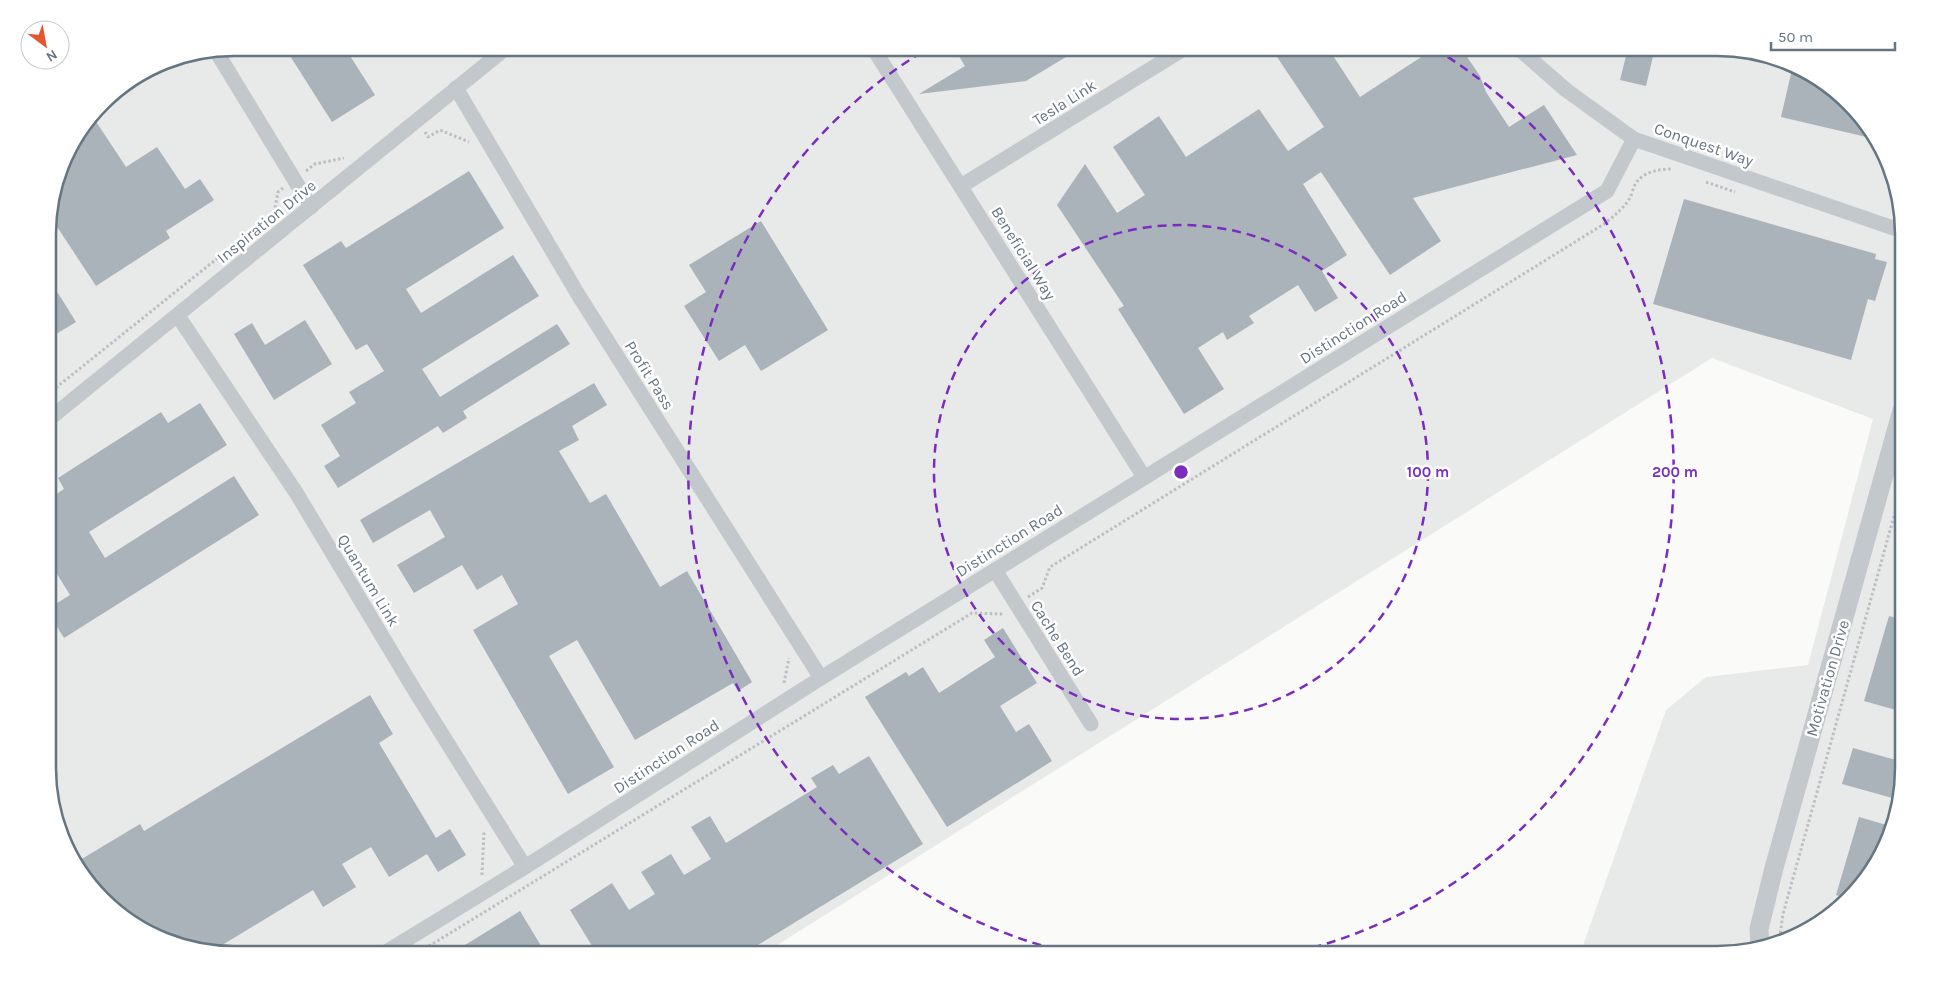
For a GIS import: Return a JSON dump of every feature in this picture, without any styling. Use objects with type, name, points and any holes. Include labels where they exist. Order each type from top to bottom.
[{"type":"street","name":"Inspiration Drive","points":[[57,413],[496,56]]},
{"type":"street","name":"Beneficial Way","points":[[878,56],[1144,477]]},
{"type":"street","name":"Tesla Link","points":[[961,186],[1172,56]]},
{"type":"street","name":"Conquest Way","points":[[1527,56],[1566,90],[1634,139],[1894,228]]},
{"type":"street","points":[[220,57],[311,207]]},
{"type":"street","name":"Profit Pass","points":[[456,88],[579,296],[820,678]]},
{"type":"street","name":"Distinction Road","points":[[396,946],[820,678],[1606,191],[1634,139]]},
{"type":"street","name":"Quantum Link","points":[[178,316],[297,494],[415,691],[525,866]]},
{"type":"street","name":"Motivation Drive","points":[[1760,941],[1760,929],[1774,868],[1895,435]]},
{"type":"street","name":"Cache Bend","points":[[995,570],[1091,724]]},
{"type":"path","points":[[57,387],[274,213],[278,192],[315,164],[343,158],[350,153]]},
{"type":"path","points":[[429,946],[972,613],[1001,614],[1042,588],[1050,567],[1604,224],[1620,212],[1631,197],[1636,182],[1645,175],[1660,169],[1672,169],[1681,172]]},
{"type":"path","points":[[1698,179],[1742,194]]},
{"type":"path","points":[[1780,934],[1783,914],[1895,513]]},
{"type":"path","points":[[484,832],[481,874],[500,903]]},
{"type":"shaded area","points":[[234,56],[1717,56],[1763,62],[1785,70],[1816,86],[1843,108],[1865,135],[1881,166],[1889,188],[1893,211],[1895,234],[1895,768],[1889,814],[1871,857],[1851,885],[1816,916],[1785,932],[1763,940],[1717,946],[1583,946],[1666,710],[1706,677],[1808,665],[1873,419],[1712,358],[776,946],[234,946],[188,940],[145,922],[108,894],[80,857],[62,814],[56,768],[57,223],[60,199],[70,166],[80,145],[108,108],[145,80],[188,62]]},
{"type":"building","points":[[290,56],[350,56],[375,95],[332,122]]},
{"type":"building","points":[[959,56],[1068,56],[1026,81],[919,94],[965,66]]},
{"type":"building","points":[[1276,56],[1333,56],[1360,97],[1423,56],[1466,56],[1480,76],[1486,92],[1509,127],[1544,105],[1577,155],[1413,198],[1441,241],[1390,275],[1321,172],[1303,184],[1347,255],[1322,271],[1338,298],[1315,312],[1298,285],[1249,316],[1254,323],[1227,340],[1223,332],[1198,348],[1224,389],[1184,414],[1118,309],[1124,306],[1057,205],[1085,164],[1117,213],[1145,195],[1113,147],[1159,116],[1186,157],[1259,109],[1288,151],[1324,127]]},
{"type":"building","points":[[1626,56],[1653,56],[1646,86],[1620,80]]},
{"type":"building","points":[[1791,73],[1816,86],[1834,100],[1851,117],[1866,137],[1781,117]]},
{"type":"building","points":[[96,122],[126,167],[157,147],[185,189],[200,179],[214,200],[166,231],[170,238],[96,286],[57,227],[62,188],[70,166],[80,145]]},
{"type":"building","points":[[469,171],[504,228],[406,289],[421,313],[513,255],[539,296],[422,369],[440,397],[557,324],[570,344],[463,411],[467,418],[443,433],[438,426],[338,488],[324,466],[340,456],[321,425],[356,403],[349,392],[384,371],[367,344],[356,350],[303,265],[341,241],[346,248]]},
{"type":"building","points":[[1684,199],[1876,254],[1875,259],[1887,262],[1875,301],[1868,299],[1851,360],[1653,304]]},
{"type":"building","points":[[761,221],[828,330],[761,371],[745,345],[719,361],[684,306],[706,292],[689,265]]},
{"type":"building","points":[[57,291],[76,322],[57,334]]},
{"type":"building","points":[[305,320],[332,364],[274,400],[234,334],[252,323],[265,345]]},
{"type":"building","points":[[594,383],[607,405],[572,426],[579,440],[559,451],[590,503],[606,494],[660,587],[687,571],[752,682],[738,691],[733,683],[635,740],[577,640],[549,656],[614,767],[568,794],[473,630],[518,604],[502,575],[477,590],[462,565],[414,593],[397,565],[445,537],[430,510],[373,543],[360,520]]},
{"type":"building","points":[[200,403],[227,445],[89,532],[105,558],[234,476],[259,515],[64,638],[56,626],[56,603],[70,595],[56,573],[57,494],[64,489],[58,478],[161,412],[168,423]]},
{"type":"building","points":[[1889,616],[1895,618],[1895,710],[1864,701]]},
{"type":"building","points":[[1003,628],[1037,683],[1000,706],[1016,732],[1029,724],[1052,761],[947,827],[865,697],[906,672],[909,676],[923,667],[939,693],[995,657],[984,640]]},
{"type":"building","points":[[370,695],[393,734],[379,743],[436,838],[450,829],[466,855],[438,872],[427,854],[389,877],[371,847],[342,864],[356,887],[323,907],[313,890],[222,945],[188,940],[166,932],[135,916],[108,894],[81,859],[140,824],[144,831]]},
{"type":"building","points":[[1853,748],[1895,760],[1892,798],[1842,784]]},
{"type":"building","points":[[869,756],[923,844],[756,946],[592,946],[570,910],[612,883],[629,910],[655,894],[641,872],[671,854],[684,875],[711,859],[691,827],[710,816],[726,843],[817,787],[811,778],[833,765],[839,774]]},
{"type":"building","points":[[1859,817],[1885,825],[1865,867],[1843,894],[1840,896],[1836,895]]},
{"type":"building","points":[[520,911],[541,946],[466,946]]}]
